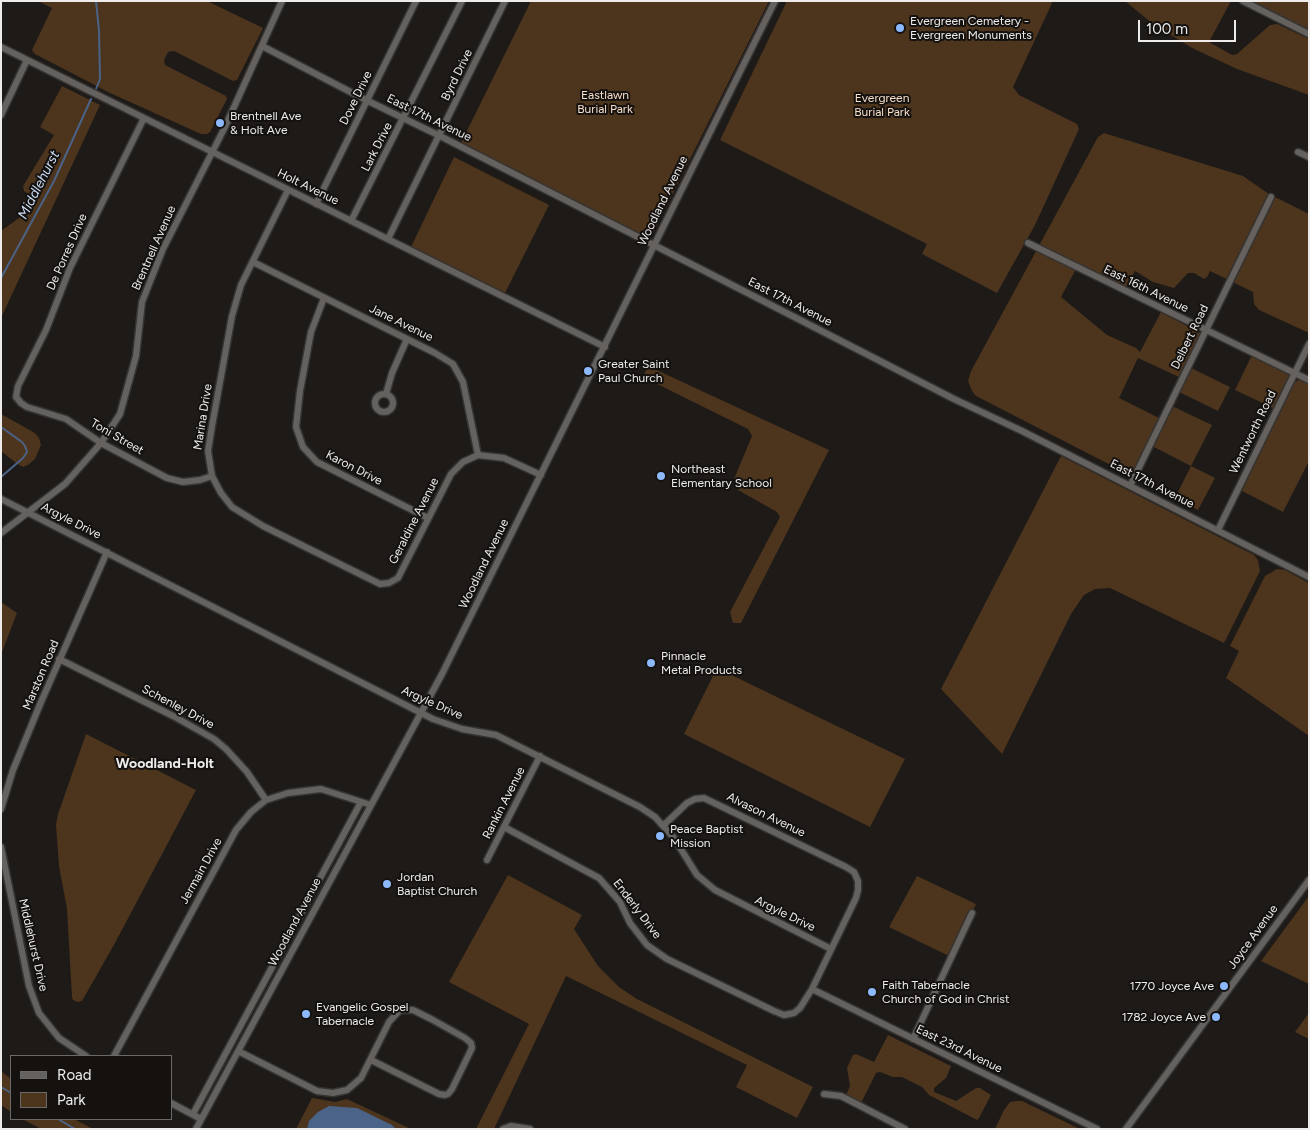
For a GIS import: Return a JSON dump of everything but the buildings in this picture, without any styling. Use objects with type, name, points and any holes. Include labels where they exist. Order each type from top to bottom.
[{"type":"street","name":"Brentnell Avenue","points":[[1,533],[65,484],[100,443],[120,414],[136,356],[142,302],[163,249],[212,152],[282,1]]},
{"type":"street","name":"Dove Drive","points":[[316,204],[416,1]]},
{"type":"street","name":"Lark Drive","points":[[351,222],[462,1]]},
{"type":"street","name":"Byrd Drive","points":[[388,240],[506,1]]},
{"type":"street","name":"Woodland Avenue","points":[[196,1129],[421,712],[481,596],[775,1]]},
{"type":"street","points":[[1243,1],[1309,34]]},
{"type":"street","name":"East 17th Avenue","points":[[262,46],[954,399],[1308,574]]},
{"type":"street","name":"Holt Avenue","points":[[1,47],[604,347]]},
{"type":"street","points":[[1,115],[27,60]]},
{"type":"street","name":"De Porres Drive","points":[[16,397],[18,386],[46,330],[70,268],[144,118]]},
{"type":"street","points":[[1298,152],[1309,157]]},
{"type":"street","name":"Marina Drive","points":[[288,190],[241,285],[232,316],[208,451],[212,476],[221,493],[232,507],[248,518],[371,580],[380,584],[389,583]]},
{"type":"street","name":"Delbert Road","points":[[1130,486],[1271,197]]},
{"type":"street","name":"East 16th Avenue","points":[[1028,243],[1309,380]]},
{"type":"street","name":"Jane Avenue","points":[[253,262],[435,353],[452,364],[463,382],[478,455]]},
{"type":"street","name":"Karon Drive","points":[[324,298],[311,332],[300,391],[296,427],[303,446],[317,462],[428,518]]},
{"type":"street","points":[[386,394],[392,373],[407,339]]},
{"type":"street","name":"Wentworth Road","points":[[1218,530],[1309,344]]},
{"type":"street","name":"Toni Street","points":[[16,397],[27,407],[66,419],[100,443],[175,481],[192,481],[212,476]]},
{"type":"street","points":[[478,455],[504,458],[541,475]]},
{"type":"street","name":"Geraldine Avenue","points":[[389,583],[398,578],[451,474],[463,462],[478,455]]},
{"type":"street","name":"Argyle Drive","points":[[1,499],[433,719],[462,729],[496,734],[640,807],[656,817],[674,838],[697,875],[715,890],[831,949]]},
{"type":"street","name":"Marston Road","points":[[1,809],[13,770],[59,659],[108,552]]},
{"type":"street","name":"Schenley Drive","points":[[59,659],[175,717],[214,739],[247,772],[266,800]]},
{"type":"street","name":"Rankin Avenue","points":[[487,860],[540,756]]},
{"type":"street","name":"Jermain Drive","points":[[115,1055],[236,830],[251,812],[266,800],[288,793],[321,788],[371,805]]},
{"type":"street","name":"Alvason Avenue","points":[[664,826],[687,803],[695,799],[704,798],[854,872],[858,881],[856,898],[831,949]]},
{"type":"street","points":[[193,1114],[361,802]]},
{"type":"street","name":"Enderly Drive","points":[[504,827],[599,878],[620,902],[630,922],[647,945],[667,959],[778,1013],[794,1012],[800,1008],[812,989]]},
{"type":"street","name":"Middlehurst Drive","points":[[1,847],[29,986],[39,1013],[59,1038],[84,1055]]},
{"type":"street","name":"Joyce Avenue","points":[[1126,1129],[1309,880]]},
{"type":"street","points":[[913,1039],[972,913]]},
{"type":"street","points":[[812,989],[831,949]]},
{"type":"street","name":"East 23rd Avenue","points":[[812,989],[1097,1129]]},
{"type":"street","points":[[238,1051],[317,1091],[333,1093],[347,1090],[358,1082],[389,1022],[400,1010],[412,1010],[419,1013],[471,1043],[471,1052],[448,1094],[439,1094],[371,1060]]},
{"type":"street","points":[[824,1094],[841,1096],[905,1129]]},
{"type":"street","points":[[172,1104],[201,1119]]},
{"type":"street","points":[[503,1129],[511,1126],[530,1129]]},
{"type":"green space","points":[[38,1],[207,1],[263,28],[237,80],[233,81],[174,51],[168,52],[164,60],[165,65],[226,96],[227,99],[210,132],[201,134],[110,93],[35,54],[32,50],[52,8]]},
{"type":"green space","name":"Eastlawn Burial Park","points":[[531,1],[769,1],[653,233],[649,236],[640,235],[461,143]]},
{"type":"green space","name":"Evergreen Burial Park","points":[[787,1],[1053,1],[1013,87],[1019,95],[1077,124],[1079,129],[1035,225],[997,293],[922,254],[927,244],[720,140]]},
{"type":"green space","points":[[1125,1],[1231,1],[1209,42],[1232,55],[1237,54],[1270,25],[1277,24],[1309,39],[1309,95],[1237,69],[1192,48],[1153,24]]},
{"type":"green space","points":[[1246,1],[1309,1],[1309,32]]},
{"type":"green space","points":[[62,86],[100,105],[1,318],[1,231],[31,207],[33,200],[24,191],[23,186],[54,135],[40,127]]},
{"type":"green space","points":[[1104,133],[1243,176],[1269,194],[1309,214],[1309,333],[1259,310],[1254,304],[1253,292],[1210,271],[1204,279],[1194,273],[1188,273],[1174,288],[1153,282],[1135,271],[1126,288],[1046,251],[1044,255],[1076,269],[1061,297],[1107,335],[1136,348],[1140,352],[1161,312],[1200,333],[1200,337],[1181,378],[1138,358],[1119,398],[1161,419],[1132,476],[976,396],[968,381],[971,371],[1098,137]]},
{"type":"green space","points":[[454,157],[549,205],[505,293],[411,247]]},
{"type":"green space","points":[[1251,357],[1287,372],[1290,376],[1275,409],[1235,390]]},
{"type":"green space","points":[[648,366],[829,450],[741,623],[733,623],[730,612],[780,517],[777,512],[738,490],[735,485],[734,479],[752,436],[748,429],[643,377]]},
{"type":"green space","points":[[1191,368],[1230,387],[1218,411],[1179,392]]},
{"type":"green space","points":[[1299,380],[1309,383],[1309,461],[1283,512],[1240,490],[1293,383]]},
{"type":"green space","points":[[1172,406],[1212,425],[1191,466],[1152,446]]},
{"type":"green space","points":[[1,414],[35,433],[39,438],[41,445],[35,459],[28,465],[23,467],[1,451]]},
{"type":"green space","points":[[1061,456],[1254,555],[1258,560],[1260,571],[1224,643],[1110,588],[1095,589],[1084,595],[1071,614],[1002,754],[941,689]]},
{"type":"green space","points":[[1191,466],[1215,478],[1198,510],[1175,498]]},
{"type":"green space","points":[[1277,569],[1285,570],[1309,583],[1309,736],[1226,678],[1239,651],[1230,646],[1265,576]]},
{"type":"green space","points":[[1,602],[17,613],[1,655]]},
{"type":"green space","points":[[717,668],[905,759],[870,827],[684,734]]},
{"type":"green space","points":[[86,734],[196,790],[115,943],[82,1001],[78,1002],[73,1000],[72,997],[67,909],[59,866],[56,825],[58,814]]},
{"type":"green space","points":[[508,875],[582,915],[574,929],[598,966],[619,987],[637,999],[813,1087],[797,1118],[736,1087],[747,1065],[566,976],[494,1129],[476,1129],[529,1024],[449,982]]},
{"type":"green space","points":[[917,876],[976,904],[951,957],[889,927]]},
{"type":"green space","points":[[1309,896],[1309,984],[1261,961]]},
{"type":"green space","points":[[1309,1013],[1309,1039],[1295,1032]]},
{"type":"green space","points":[[888,1035],[951,1066],[946,1078],[934,1088],[934,1092],[956,1101],[976,1088],[980,1088],[991,1095],[979,1118],[977,1120],[929,1095],[922,1087],[902,1077],[893,1077],[880,1072],[876,1073],[861,1103],[846,1095],[850,1086],[847,1068],[853,1055],[856,1054],[874,1062]]},
{"type":"green space","points":[[1,1071],[10,1078],[10,1111],[1,1105]]},
{"type":"green space","points":[[312,1098],[335,1102],[347,1099],[411,1129],[396,1129],[392,1125],[309,1121],[307,1129],[296,1129]]},
{"type":"green space","points":[[1022,1101],[1080,1129],[995,1129],[1010,1102]]},
{"type":"green space","points":[[24,1120],[76,1120],[93,1129],[41,1129]]},
{"type":"water","points":[[329,1106],[357,1108],[392,1125],[396,1129],[307,1129],[309,1121],[318,1112]]},
{"type":"waterway","name":"Middlehurst","points":[[96,1],[100,79],[96,89]]},
{"type":"waterway","name":"Middlehurst","points":[[1,278],[54,181],[91,99]]},
{"type":"waterway","name":"Middlehurst","points":[[1,427],[22,442],[27,452],[23,458],[1,477]]},
{"type":"waterway","name":"Middlehurst","points":[[1,1087],[10,1092]]},
{"type":"waterway","name":"Middlehurst","points":[[60,1120],[75,1129]]},
{"type":"place","name":"Evergreen Cemetery - Evergreen Monuments","points":[[900,28]]},
{"type":"place","name":"Brentnell Ave & Holt Ave","points":[[220,123]]},
{"type":"place","name":"Greater Saint Paul Church","points":[[588,371]]},
{"type":"place","name":"Northeast Elementary School","points":[[661,476]]},
{"type":"place","name":"Pinnacle Metal Products","points":[[651,663]]},
{"type":"place","name":"Peace Baptist Mission","points":[[660,836]]},
{"type":"place","name":"Jordan Baptist Church","points":[[387,884]]},
{"type":"place","name":"1770 Joyce Ave","points":[[1224,986]]},
{"type":"place","name":"Faith Tabernacle Church of God in Christ","points":[[872,992]]},
{"type":"place","name":"Evangelic Gospel Tabernacle","points":[[306,1014]]},
{"type":"place","name":"1782 Joyce Ave","points":[[1216,1017]]},
{"type":"district","name":"Woodland-Holt","points":[[165,764]]}]
